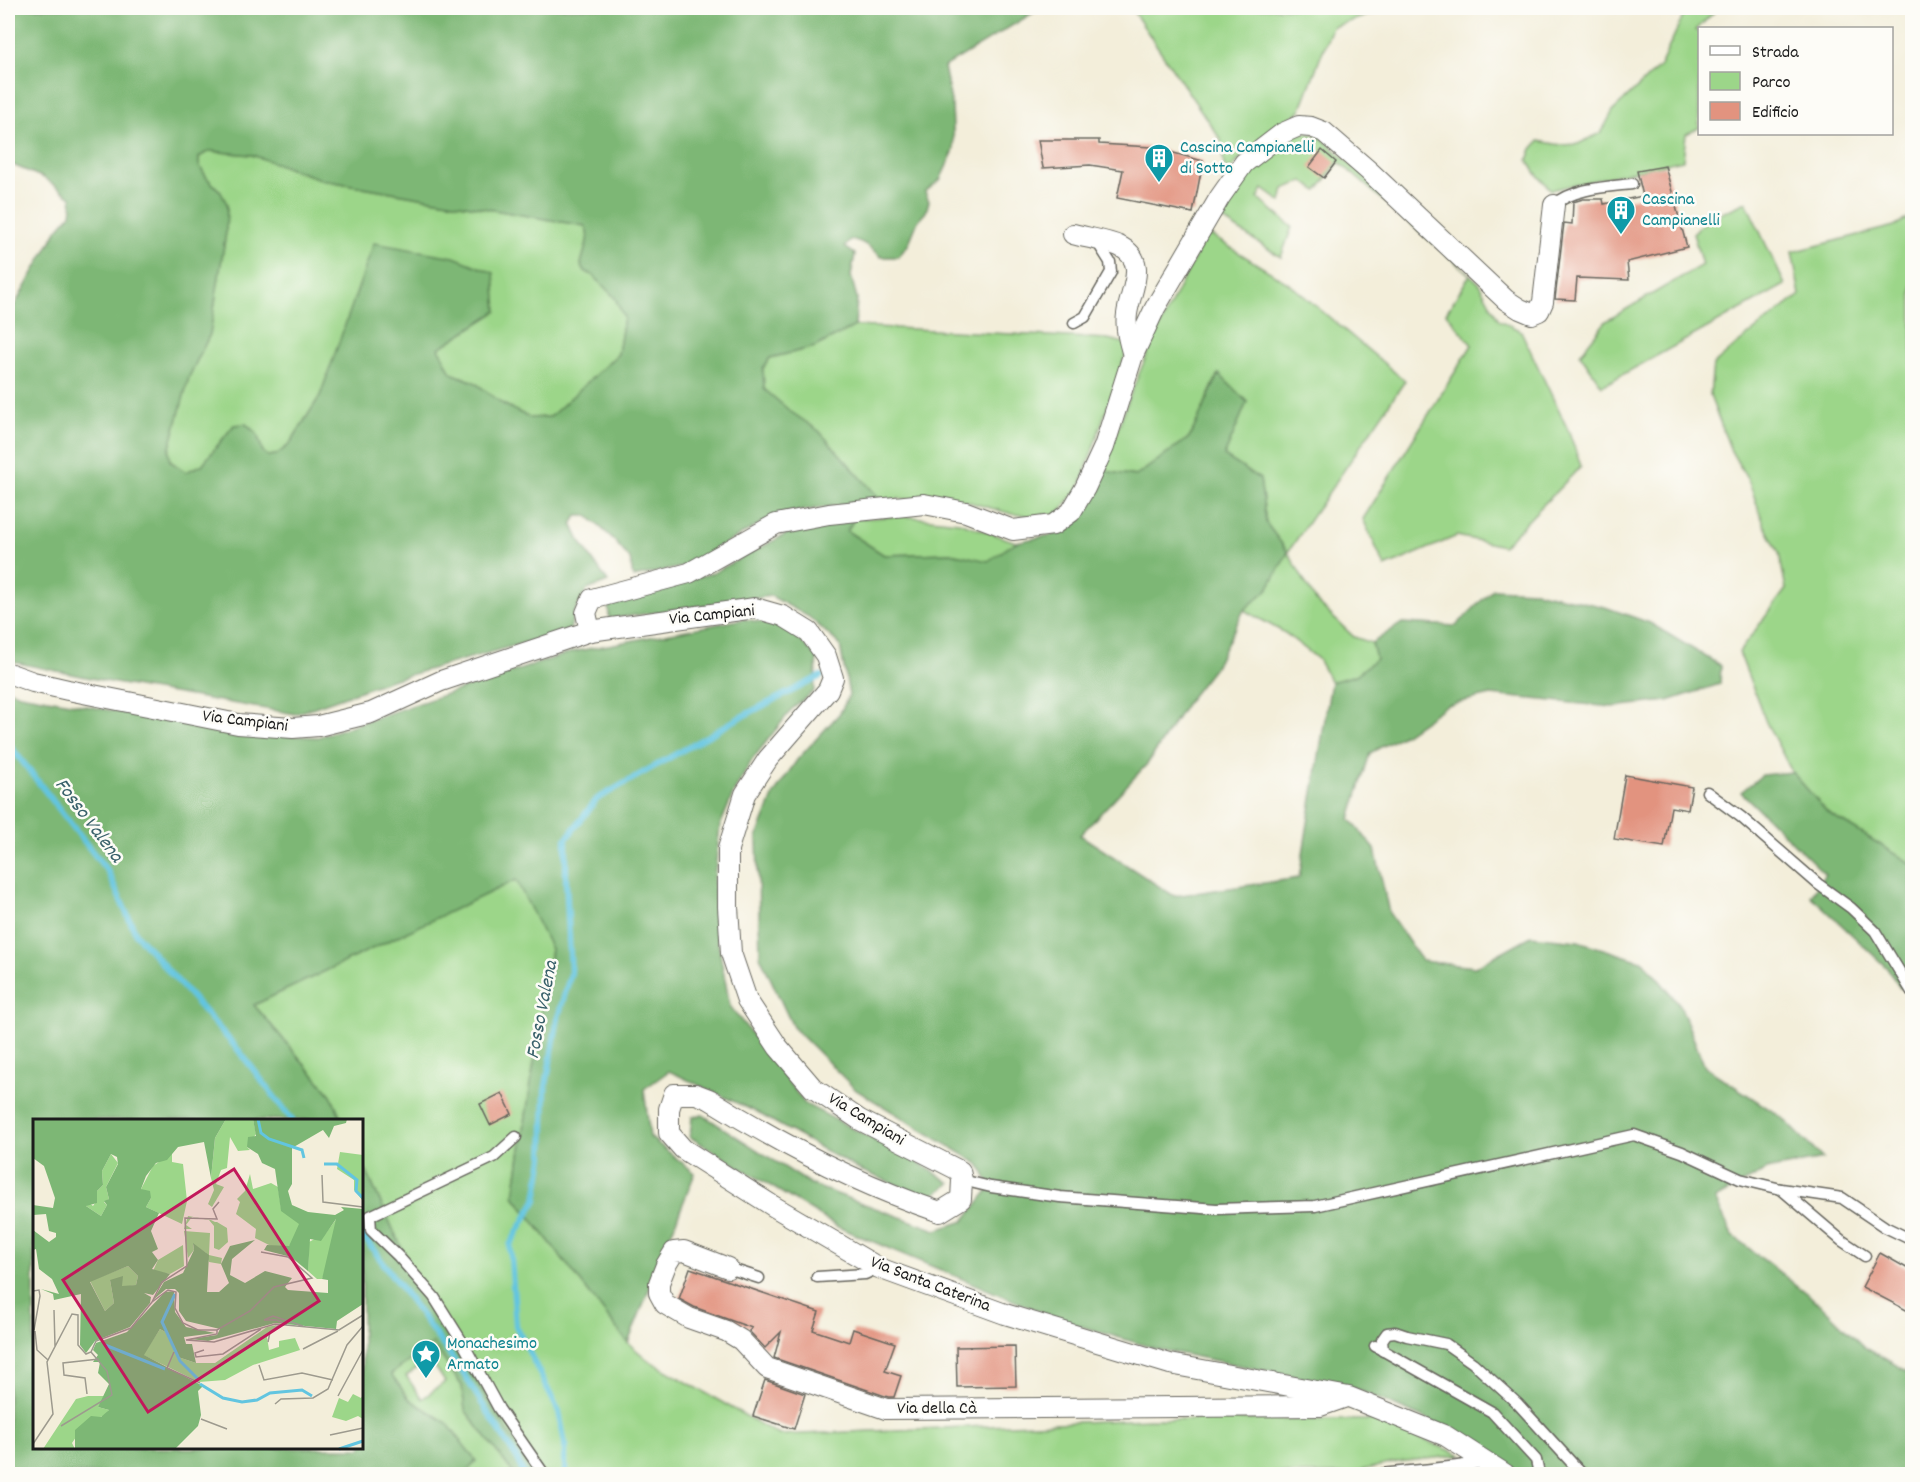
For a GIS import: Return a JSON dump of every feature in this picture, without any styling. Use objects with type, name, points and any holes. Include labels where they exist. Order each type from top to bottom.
[{"type":"street","points":[[590,631],[586,613],[592,599],[688,573],[776,524],[829,514],[924,504],[966,512],[1013,530],[1053,525],[1071,512],[1085,488],[1104,447],[1133,356],[1155,308],[1220,197],[1244,163],[1283,133],[1299,126],[1311,127],[1324,132],[1369,171],[1506,300],[1532,314],[1539,311],[1543,302],[1554,205]]},
{"type":"street","points":[[1073,234],[1120,247],[1135,263],[1138,275],[1127,314],[1127,334],[1133,356]]},
{"type":"street","name":"Via Campiani","points":[[8,674],[57,687],[238,724],[293,728],[318,726],[371,713],[441,681],[590,631],[755,608],[783,616],[809,632],[839,676],[768,759],[745,794],[728,849],[731,953],[747,1000],[778,1047],[813,1088],[860,1120],[960,1171],[962,1180]]},
{"type":"street","name":"Via Santa Caterina","points":[[962,1180],[961,1199],[940,1212],[893,1196],[826,1166],[709,1099],[696,1094],[674,1094],[669,1108],[669,1133],[683,1149],[773,1206],[879,1268],[1005,1314],[1170,1364],[1349,1397],[1446,1436],[1505,1474]]},
{"type":"street","name":"Via della Cà","points":[[728,1268],[684,1251],[674,1252],[659,1284],[659,1293],[665,1304],[689,1318],[726,1331],[741,1340],[767,1368],[886,1409],[1320,1406],[1349,1397]]},
{"type":"lane","points":[[1554,205],[1560,199],[1596,188],[1632,184]]},
{"type":"lane","points":[[1074,323],[1085,317],[1111,272],[1110,262],[1096,240]]},
{"type":"lane","points":[[1707,792],[1741,817],[1818,884],[1851,908],[1875,931],[1912,992]]},
{"type":"lane","points":[[962,1180],[991,1187],[1060,1197],[1216,1209],[1315,1206],[1634,1136],[1682,1152],[1740,1179],[1781,1189],[1842,1198],[1885,1227],[1912,1240]]},
{"type":"lane","points":[[516,1137],[494,1157],[370,1216],[371,1230],[398,1256],[434,1297],[500,1409],[544,1474]]},
{"type":"lane","points":[[1781,1189],[1864,1256]]},
{"type":"lane","points":[[728,1268],[759,1278]]},
{"type":"lane","points":[[817,1277],[865,1274],[879,1268]]},
{"type":"lane","points":[[1539,1474],[1536,1460],[1491,1412],[1379,1349],[1387,1333],[1395,1332],[1446,1344],[1473,1363],[1518,1404],[1582,1474]]},
{"type":"lane","points":[[1382,1474],[1432,1468],[1455,1468],[1486,1462]]},
{"type":"green space","points":[[8,8],[1041,8],[944,67],[952,106],[954,150],[940,180],[925,192],[929,201],[926,212],[918,221],[908,245],[898,257],[881,257],[867,246],[854,240],[850,240],[845,247],[855,254],[851,276],[857,298],[855,326],[815,347],[770,358],[763,368],[764,389],[791,412],[819,431],[880,499],[775,515],[687,566],[633,577],[630,559],[611,537],[588,516],[577,516],[572,524],[581,543],[608,582],[587,590],[574,613],[570,630],[388,681],[295,714],[115,683],[8,661],[8,317],[58,229],[71,214],[72,206],[71,197],[44,178],[8,163]],"holes":[[[209,151],[252,155],[323,180],[585,226],[588,235],[581,265],[615,298],[624,317],[618,354],[550,417],[530,418],[503,404],[474,382],[451,373],[439,348],[497,311],[494,273],[454,257],[374,243],[320,396],[289,445],[276,455],[268,456],[263,452],[257,434],[246,424],[234,425],[202,465],[186,472],[170,461],[169,451],[189,377],[210,334],[226,232],[227,204],[220,191],[207,178],[199,165],[199,157]]]},
{"type":"green space","points":[[1131,8],[1391,8],[1332,27],[1300,111],[1251,147],[1229,171],[1224,166],[1221,140]]},
{"type":"green space","points":[[1687,8],[1718,8],[1696,30],[1698,31],[1698,128],[1686,134],[1683,160],[1551,190],[1528,160],[1532,149],[1539,141],[1561,145],[1578,144],[1601,133],[1613,111],[1660,66]]},
{"type":"green space","points":[[1295,132],[1308,133],[1322,138],[1470,275],[1339,162],[1317,191],[1303,181],[1284,189],[1281,202],[1263,189],[1258,198],[1292,227],[1281,257],[1220,218],[1240,182],[1269,149]]},
{"type":"green space","points":[[209,151],[252,155],[323,180],[585,226],[588,235],[581,265],[615,298],[624,317],[618,354],[550,417],[530,418],[503,404],[474,382],[451,373],[439,348],[497,311],[330,369],[320,396],[289,445],[276,455],[268,456],[263,452],[257,434],[246,424],[234,425],[202,465],[186,472],[170,461],[169,451],[189,377],[210,334],[226,232],[227,204],[220,191],[207,178],[199,165],[199,157]]},
{"type":"green space","points":[[1746,202],[1785,285],[1602,386],[1580,354],[1606,321],[1702,265],[1693,233],[1707,220]]},
{"type":"green space","points":[[1912,216],[1912,864],[1828,813],[1792,772],[1766,722],[1739,652],[1786,589],[1779,553],[1764,524],[1749,482],[1731,451],[1710,396],[1713,365],[1800,295],[1792,252],[1894,226]]},
{"type":"green space","points":[[1206,236],[1212,236],[1291,285],[1405,381],[1288,552],[1266,523],[1260,479],[1224,456],[1247,402],[1218,374],[1190,437],[1136,476],[1110,472],[1105,469],[1125,409],[1149,350]]},
{"type":"green space","points":[[1470,275],[1478,282],[1499,320],[1521,331],[1569,432],[1581,466],[1503,546],[1457,536],[1385,567],[1363,519],[1472,345],[1446,313]]},
{"type":"green space","points":[[855,326],[1108,339],[1129,344],[1079,489],[1057,514],[1031,516],[1012,514],[958,499],[880,499],[819,431],[791,412],[764,389],[763,368],[770,358],[815,347]]},
{"type":"green space","points":[[1219,374],[1247,402],[1224,456],[1260,479],[1266,523],[1288,552],[1268,589],[1244,610],[1216,665],[1188,701],[1148,763],[1080,835],[1174,896],[1299,878],[1331,682],[1356,675],[1376,659],[1372,643],[1402,623],[1456,626],[1493,589],[1535,591],[1605,607],[1650,623],[1721,666],[1720,684],[1668,701],[1612,707],[1491,695],[1447,705],[1405,734],[1370,753],[1350,819],[1375,849],[1389,913],[1422,961],[1475,967],[1531,936],[1578,941],[1644,962],[1680,1005],[1705,1067],[1783,1118],[1823,1159],[1766,1170],[1715,1199],[1732,1235],[1820,1304],[1864,1347],[1912,1374],[1912,1474],[1521,1474],[1458,1433],[1354,1388],[1157,1349],[1060,1320],[838,1227],[690,1137],[692,1117],[703,1115],[812,1185],[936,1230],[964,1221],[991,1187],[979,1164],[856,1090],[793,1027],[760,956],[757,837],[774,794],[797,760],[840,713],[849,695],[840,645],[809,617],[771,596],[609,619],[608,601],[713,573],[788,533],[854,519],[847,531],[884,555],[951,553],[988,561],[1016,542],[1066,532],[1105,469],[1110,472],[1136,476],[1190,437]]},
{"type":"green space","points":[[903,516],[959,522],[1016,542],[988,562],[951,553],[884,555],[847,531],[854,519]]},
{"type":"green space","points":[[1288,552],[1316,601],[1354,637],[1372,643],[1376,659],[1356,675],[1331,682],[1318,659],[1285,633],[1244,610],[1268,589]]},
{"type":"green space","points":[[744,619],[785,626],[817,657],[814,691],[792,709],[752,760],[734,792],[720,826],[714,881],[717,937],[730,1006],[805,1104],[921,1164],[951,1183],[929,1198],[860,1170],[756,1112],[669,1071],[644,1089],[650,1137],[695,1173],[628,1343],[514,1196],[551,949],[516,880],[254,1005],[331,1095],[342,1119],[33,1119],[33,1449],[363,1449],[363,1164],[426,1301],[535,1474],[514,1474],[465,1410],[462,1386],[433,1344],[391,1374],[409,1399],[447,1423],[476,1461],[465,1474],[8,1474],[8,690],[242,734],[318,737],[572,652]]},
{"type":"green space","points":[[1792,772],[1828,813],[1912,864],[1912,984],[1900,988],[1887,968],[1811,896],[1825,874],[1741,792],[1762,775]]},
{"type":"green space","points":[[517,879],[551,949],[514,1196],[628,1343],[648,1360],[779,1435],[1149,1419],[1373,1420],[1462,1455],[1398,1462],[1345,1474],[535,1474],[426,1301],[363,1164],[363,1119],[342,1119],[331,1095],[254,1005]]},
{"type":"green space","points":[[433,1344],[462,1386],[465,1410],[514,1474],[465,1474],[475,1461],[447,1423],[409,1399],[391,1374]],"holes":[[[430,1359],[445,1382],[422,1399],[406,1376]]]},
{"type":"building","name":"Cascina Campianelli di Sotto","points":[[1038,140],[1099,140],[1099,144],[1152,147],[1203,161],[1193,213],[1117,198],[1123,170],[1090,165],[1043,168]]},
{"type":"building","points":[[1322,150],[1336,162],[1324,178],[1309,167]]},
{"type":"building","name":"Cascina Campianelli","points":[[1665,166],[1687,247],[1627,262],[1629,280],[1577,278],[1575,300],[1555,299],[1564,223],[1572,224],[1573,202],[1583,199],[1603,199],[1604,204],[1643,196],[1637,171]]},
{"type":"building","points":[[1625,775],[1692,787],[1688,810],[1671,807],[1664,847],[1614,839]]},
{"type":"building","points":[[502,1093],[512,1114],[490,1125],[480,1104]]},
{"type":"building","points":[[1880,1253],[1912,1271],[1912,1313],[1862,1287]]},
{"type":"building","points":[[690,1268],[819,1312],[813,1330],[849,1342],[853,1329],[895,1343],[885,1371],[901,1376],[894,1397],[888,1397],[774,1358],[781,1332],[765,1348],[749,1331],[752,1328],[694,1307],[679,1299]]},
{"type":"building","points":[[1015,1346],[1016,1386],[957,1387],[956,1347]]},
{"type":"building","points":[[765,1380],[805,1394],[794,1429],[753,1416]]},
{"type":"waterway","name":"Fosso Valena","points":[[565,1474],[565,1444],[559,1412],[516,1326],[510,1245],[536,1200],[543,1157],[545,1091],[558,1017],[571,973],[566,839],[597,799],[739,718],[821,676]]},
{"type":"waterway","name":"Fosso Valena","points":[[8,743],[108,872],[136,934],[240,1052],[291,1119]]},
{"type":"waterway","name":"Fosso Valena","points":[[363,1235],[461,1370],[516,1457],[524,1474]]},
{"type":"place","name":"Cascina Campianelli di Sotto","points":[[1159,184]]},
{"type":"place","name":"Cascina Campianelli","points":[[1621,236]]},
{"type":"place","name":"Monachesimo Armato","points":[[426,1380]]}]
